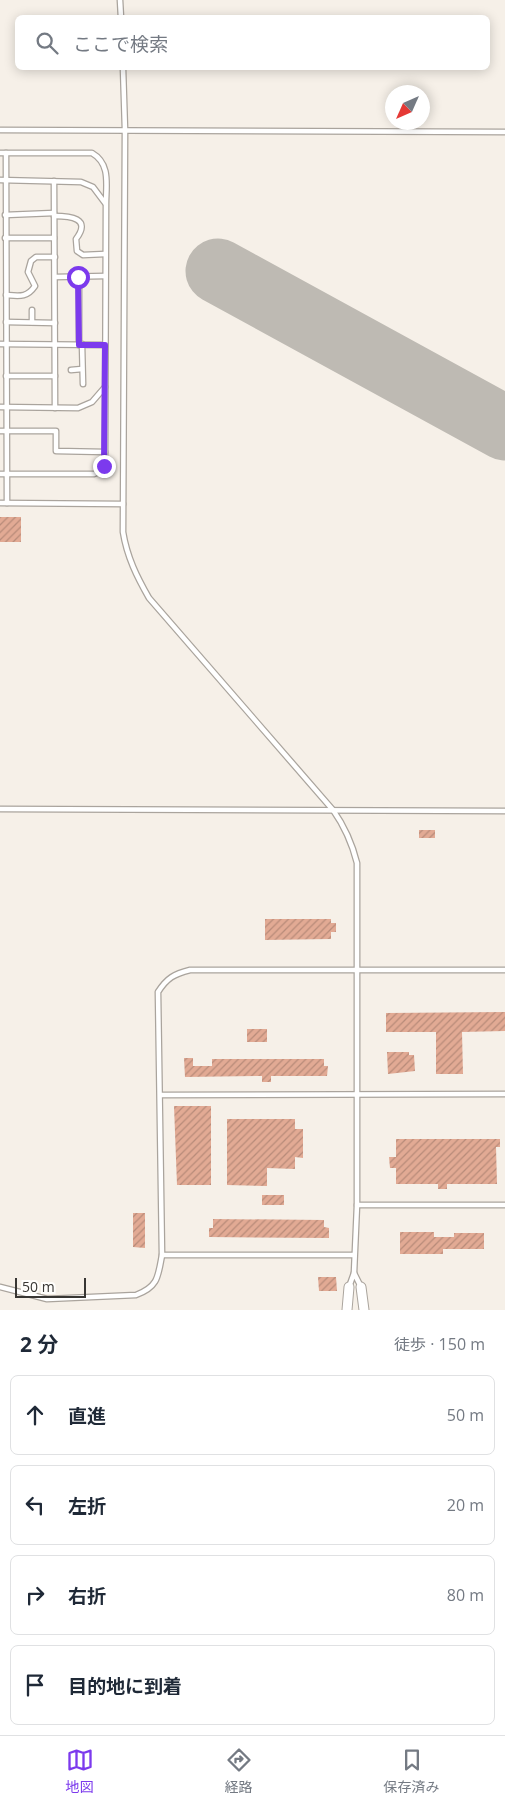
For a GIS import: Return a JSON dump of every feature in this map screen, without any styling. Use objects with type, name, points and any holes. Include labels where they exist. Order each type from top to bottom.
[{"type":"street","points":[[347,1310],[349,1287]]},
{"type":"street","points":[[361,1287],[364,1310]]},
{"type":"lane","points":[[120,0],[121,15]]},
{"type":"lane","points":[[123,70],[125,130],[123,532],[125,547],[149,598],[333,810],[345,827],[357,863],[357,1205],[354,1273],[349,1287]]},
{"type":"lane","points":[[0,130],[505,132]]},
{"type":"lane","points":[[0,474],[6,474],[94,474],[101,471],[104,466],[106,167],[100,157],[92,153],[3,153],[5,238],[2,273],[6,295],[3,344],[6,376],[6,474],[7,503]]},
{"type":"lane","points":[[3,180],[81,182],[93,187],[106,204]]},
{"type":"lane","points":[[54,181],[55,408]]},
{"type":"lane","points":[[5,214],[54,214],[78,218],[81,224],[81,232],[76,238],[74,245],[77,251],[83,255],[105,254]]},
{"type":"lane","points":[[30,238],[31,231]]},
{"type":"lane","points":[[5,238],[54,238]]},
{"type":"lane","points":[[6,295],[22,297],[30,294],[34,286],[28,272],[31,261],[36,257],[55,257]]},
{"type":"lane","points":[[55,277],[105,276]]},
{"type":"lane","points":[[78,277],[82,384]]},
{"type":"lane","points":[[32,310],[32,322]]},
{"type":"lane","points":[[4,318],[55,323]]},
{"type":"lane","points":[[3,344],[105,345]]},
{"type":"lane","points":[[71,370],[82,369]]},
{"type":"lane","points":[[6,376],[55,376]]},
{"type":"lane","points":[[0,407],[78,408],[92,402],[105,387]]},
{"type":"lane","points":[[0,431],[56,431],[56,451],[105,452]]},
{"type":"lane","points":[[0,503],[123,504]]},
{"type":"lane","points":[[0,809],[505,811]]},
{"type":"lane","points":[[0,1287],[47,1299],[136,1295],[150,1290],[156,1281],[162,1255],[158,992],[166,980],[175,974],[190,970],[505,970]]},
{"type":"lane","points":[[161,1095],[505,1094]]},
{"type":"lane","points":[[357,1205],[505,1205]]},
{"type":"lane","points":[[162,1255],[354,1255]]},
{"type":"lane","points":[[354,1273],[361,1287]]},
{"type":"building","points":[[0,517],[21,517],[21,542],[0,542]]},
{"type":"building","points":[[419,830],[435,830],[435,838],[419,838]]},
{"type":"building","points":[[265,919],[331,919],[331,923],[336,923],[336,932],[331,932],[331,939],[265,940]]},
{"type":"building","points":[[505,1012],[505,1031],[462,1032],[463,1074],[436,1074],[436,1032],[386,1032],[386,1013]]},
{"type":"building","points":[[247,1029],[267,1029],[267,1042],[247,1042]]},
{"type":"building","points":[[387,1052],[409,1052],[409,1055],[414,1055],[415,1071],[388,1074]]},
{"type":"building","points":[[184,1058],[193,1058],[193,1066],[212,1066],[212,1059],[324,1059],[324,1066],[328,1066],[327,1076],[271,1076],[271,1082],[262,1082],[262,1076],[185,1077]]},
{"type":"building","points":[[174,1106],[211,1106],[211,1185],[177,1185]]},
{"type":"building","points":[[227,1119],[295,1119],[295,1129],[303,1129],[303,1158],[295,1157],[295,1169],[267,1168],[267,1186],[227,1185]]},
{"type":"building","points":[[396,1139],[500,1139],[500,1147],[496,1147],[497,1184],[447,1184],[447,1189],[438,1189],[438,1184],[396,1184],[396,1168],[390,1168],[389,1157],[396,1157]]},
{"type":"building","points":[[262,1195],[284,1195],[284,1205],[262,1205]]},
{"type":"building","points":[[133,1213],[145,1213],[145,1248],[133,1247]]},
{"type":"building","points":[[213,1219],[324,1220],[324,1227],[329,1228],[329,1238],[209,1237],[209,1228],[213,1228]]},
{"type":"building","points":[[400,1232],[434,1232],[434,1237],[454,1237],[454,1233],[484,1233],[484,1249],[443,1249],[443,1254],[400,1254]]},
{"type":"building","points":[[318,1277],[336,1277],[337,1291],[319,1291]]},
{"type":"runway","points":[[218,271],[505,428]]},
{"type":"route","points":[[78,277],[79,345],[105,345],[104,466]]}]
